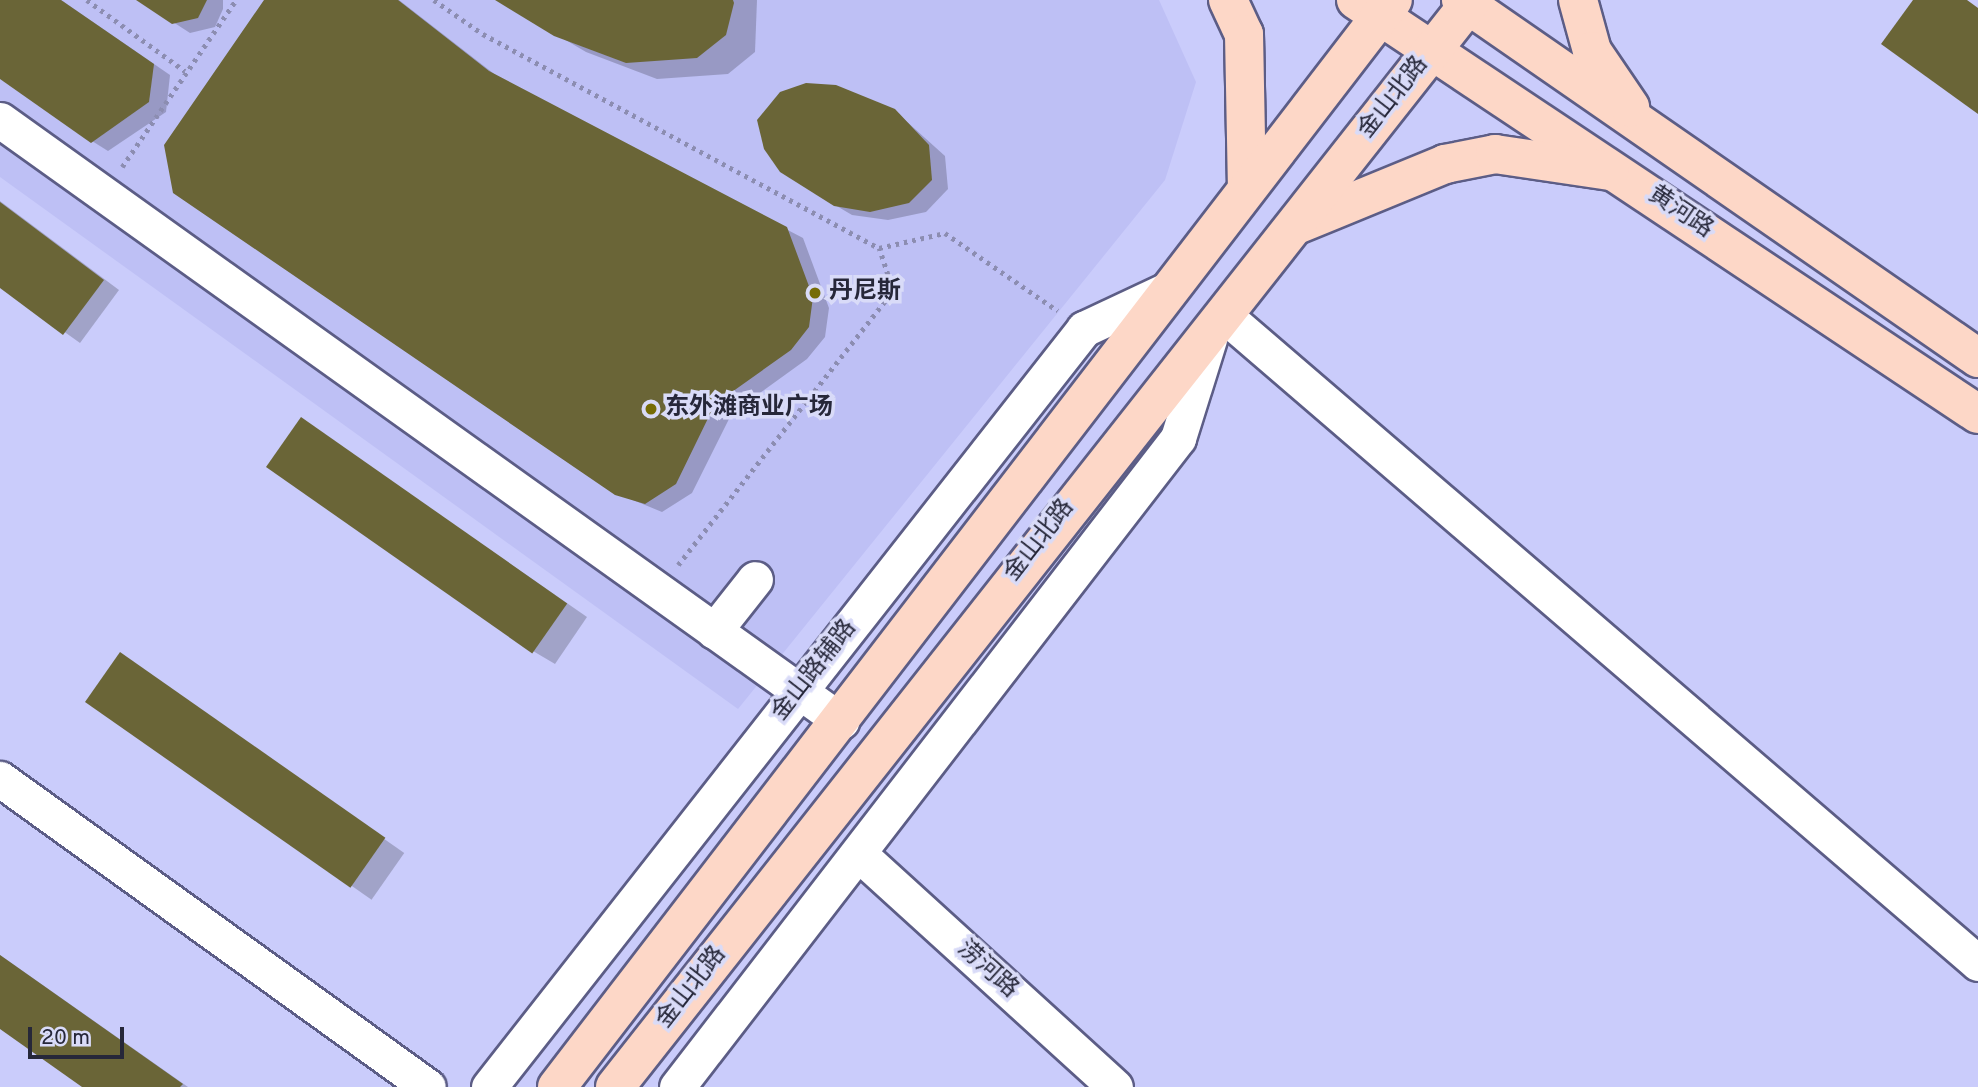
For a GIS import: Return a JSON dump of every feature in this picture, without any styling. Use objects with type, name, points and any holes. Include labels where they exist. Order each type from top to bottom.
[{"type":"main road","points":[[1228,0],[1244,34],[1247,188]]},
{"type":"main road","points":[[1578,0],[1592,51],[1645,129]]},
{"type":"main road","name":"金山北路","points":[[615,1087],[1297,225],[1467,2]]},
{"type":"main road","name":"黄河路","points":[[1467,2],[1645,129],[1978,358]]},
{"type":"main road","name":"金山北路","points":[[557,1087],[842,721],[1247,188],[1376,5]]},
{"type":"main road","name":"黄河路","points":[[1376,5],[1431,50],[1621,173],[1978,414]]},
{"type":"main road","points":[[1297,225],[1446,164],[1495,154],[1621,173]]},
{"type":"street","points":[[0,120],[714,631],[801,689],[842,721]]},
{"type":"street","name":"金山路辅路","points":[[489,1087],[1084,329],[1168,289]]},
{"type":"street","points":[[677,1087],[1178,438],[1218,323],[1974,951]]},
{"type":"street","points":[[714,631],[755,579]]},
{"type":"street","points":[[0,779],[428,1087]]},
{"type":"street","name":"涝河路","points":[[859,854],[1115,1087]]},
{"type":"path","points":[[87,0],[186,71]]},
{"type":"path","points":[[104,194],[236,0]]},
{"type":"path","points":[[434,0],[483,34],[879,248],[945,233],[1084,329]]},
{"type":"path","points":[[658,591],[893,291],[879,248]]},
{"type":"shaded area","name":"东外滩商业广场","points":[[0,0],[1159,0],[1196,82],[1165,180],[738,709],[0,177]]},
{"type":"building","points":[[0,0],[61,0],[154,64],[149,102],[91,143],[0,79]]},
{"type":"building","points":[[136,0],[207,0],[198,18],[172,24]]},
{"type":"building","points":[[264,0],[398,0],[489,71],[787,227],[813,297],[809,327],[791,350],[715,404],[676,484],[645,504],[615,495],[173,193],[164,145]]},
{"type":"building","points":[[495,0],[733,0],[734,3],[726,35],[697,58],[626,63],[554,36]]},
{"type":"building","points":[[1913,0],[1967,0],[1978,8],[1978,114],[1881,44]]},
{"type":"building","points":[[806,83],[836,85],[895,109],[929,145],[932,180],[909,203],[870,212],[834,206],[780,172],[764,149],[757,120],[780,92]]},
{"type":"building","points":[[0,202],[104,280],[63,335],[0,288]]},
{"type":"building","points":[[301,417],[567,603],[532,653],[266,467]]},
{"type":"building","points":[[120,652],[385,838],[350,888],[85,702]]},
{"type":"building","points":[[0,955],[183,1084],[180,1087],[82,1087],[0,1029]]},
{"type":"place","name":"丹尼斯","points":[[815,293]]},
{"type":"place","name":"东外滩商业广场","points":[[651,409]]}]
